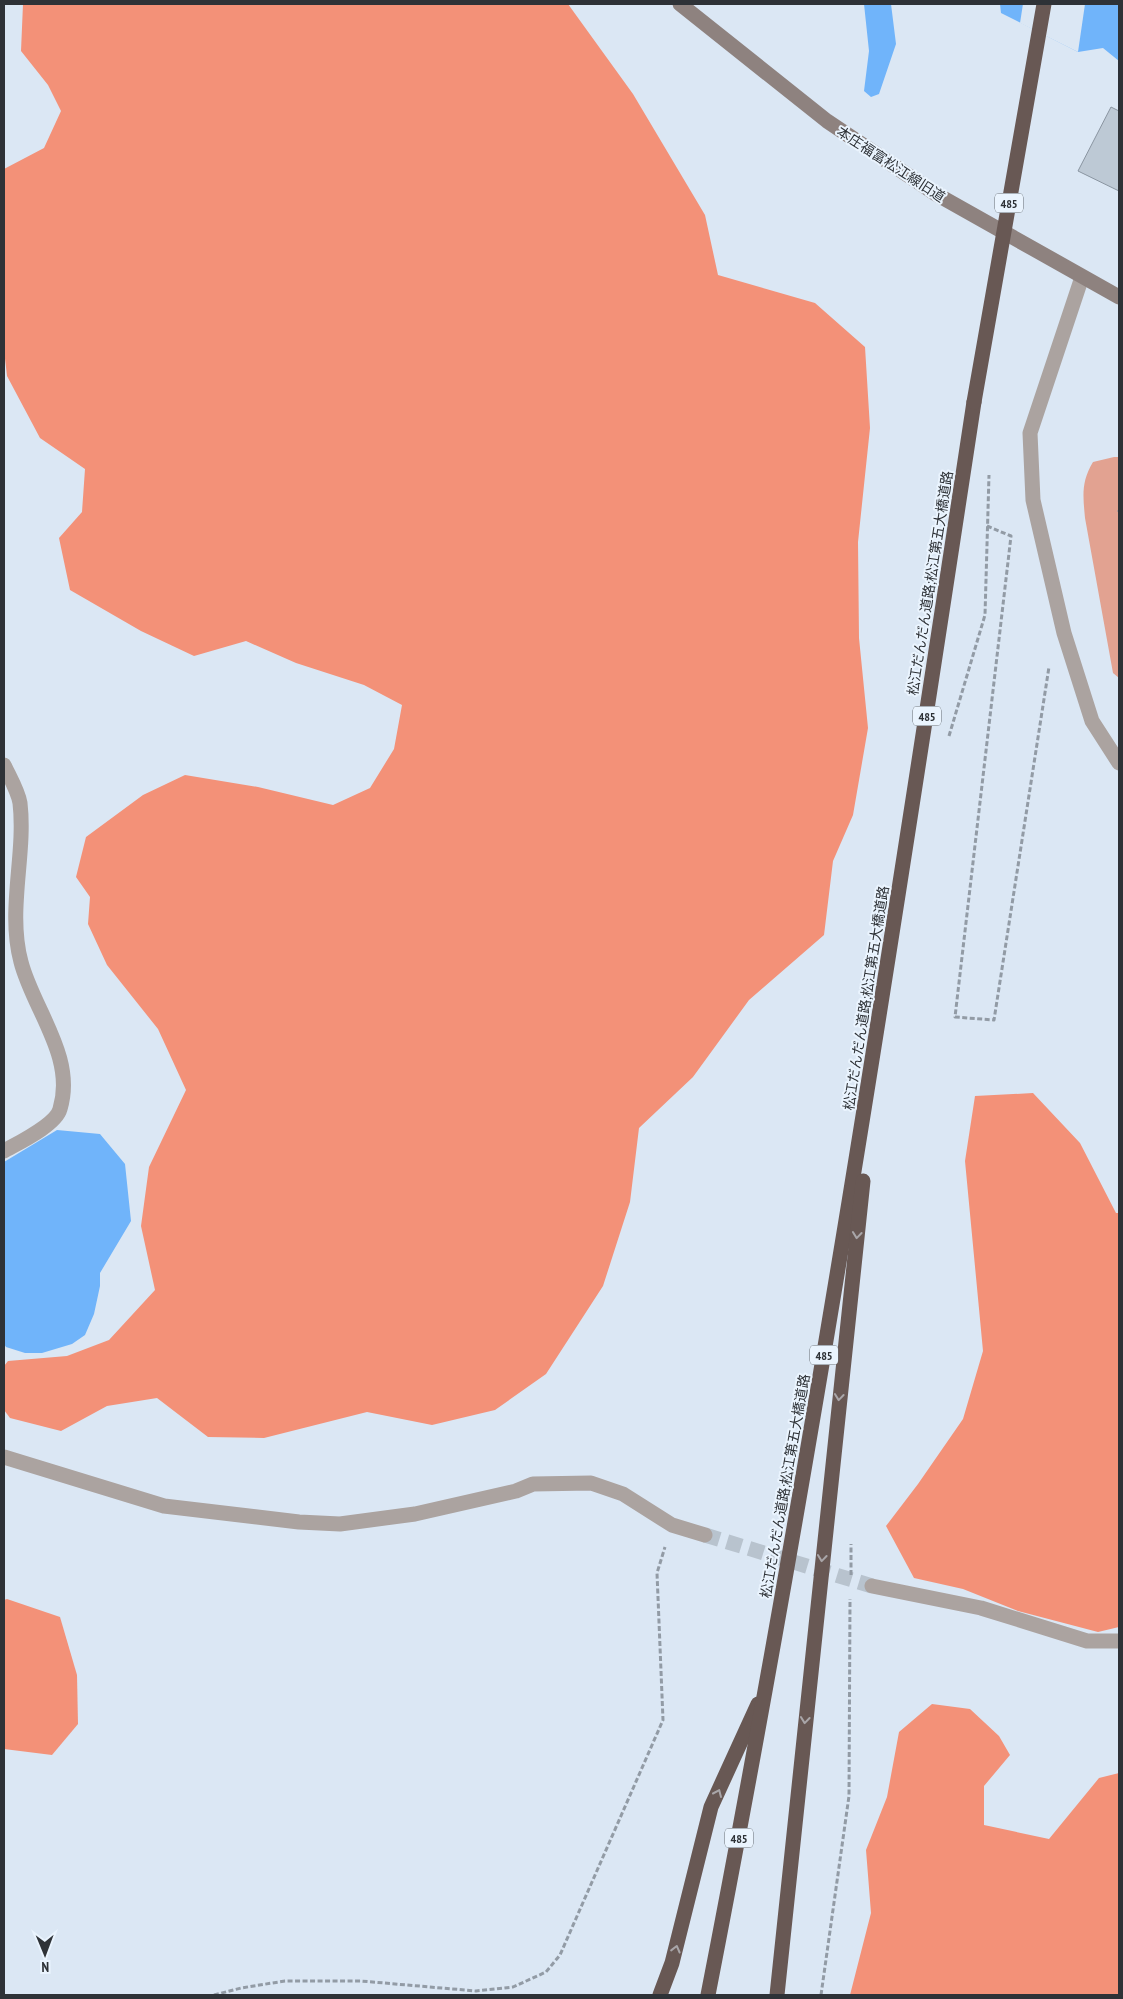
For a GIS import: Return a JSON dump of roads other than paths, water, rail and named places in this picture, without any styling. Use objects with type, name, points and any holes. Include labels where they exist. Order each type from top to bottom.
[{"type":"highway","name":"松江だんだん道路;松江第五大橋道路","points":[[708,1995],[769,1680],[879,1030],[974,402],[1044,4]]},
{"type":"highway","points":[[776,1995],[879,1030]]},
{"type":"highway","points":[[660,1995],[672,1963],[711,1808],[769,1680]]},
{"type":"street","name":"本庄福富松江線旧道","points":[[680,4],[827,122],[936,194],[1082,278],[1119,297]]},
{"type":"street","points":[[1082,278],[1030,433],[1033,500],[1064,633],[1092,721],[1119,763]]},
{"type":"street","points":[[4,764],[20,802],[16,924],[21,962],[61,1062],[63,1087],[60,1111],[46,1126],[4,1151]]},
{"type":"street","points":[[4,1457],[164,1506],[298,1522],[340,1524],[415,1514],[516,1491],[533,1484],[591,1483],[623,1494],[672,1525],[705,1535]]},
{"type":"street","points":[[872,1586],[981,1608],[1087,1642],[1119,1640]]},
{"type":"water","points":[[864,4],[891,4],[896,44],[879,94],[871,97],[864,91],[869,51]]},
{"type":"water","points":[[1000,4],[1119,4],[1119,61],[1103,48],[1078,52],[1001,13]]},
{"type":"water","points":[[57,1130],[100,1134],[125,1164],[131,1221],[100,1273],[100,1286],[94,1314],[85,1335],[72,1344],[42,1353],[25,1353],[6,1347],[4,1344],[4,1162]]},
{"type":"tunnel","points":[[705,1535],[872,1586]]}]
